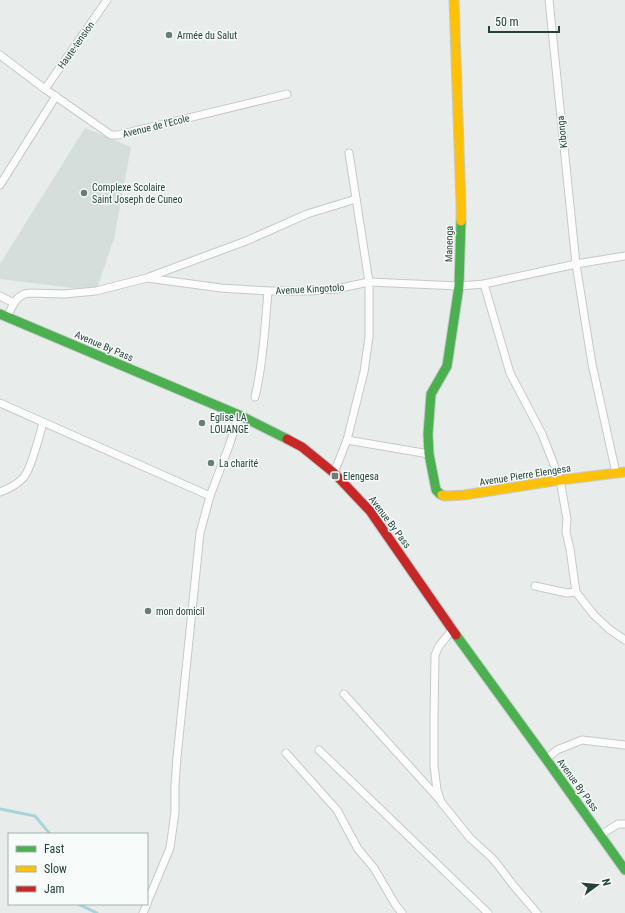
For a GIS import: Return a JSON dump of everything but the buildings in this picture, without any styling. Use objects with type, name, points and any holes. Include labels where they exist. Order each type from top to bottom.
[{"type":"main road","name":"Manenga","points":[[434,484],[429,454],[428,434],[431,394],[447,366],[459,286],[461,205],[454,0]]},
{"type":"main road","name":"Avenue By Pass","points":[[4,316],[239,415],[302,447],[334,473],[370,511],[452,630],[625,870]]},
{"type":"main road","name":"Avenue Pierre Elengesa","points":[[434,484],[436,490],[440,494],[445,496],[453,496],[620,472]]},
{"type":"street","name":"Haute-tension","points":[[45,89],[107,0]]},
{"type":"street","name":"Kibonga","points":[[549,0],[576,264],[592,364],[620,472]]},
{"type":"street","name":"Avenue de l'Ecole","points":[[0,55],[45,89],[111,135],[118,135],[287,94]]},
{"type":"street","points":[[0,185],[3,174],[56,96]]},
{"type":"street","points":[[334,473],[347,440],[364,372],[369,337],[370,282],[349,153]]},
{"type":"street","points":[[147,278],[246,241],[307,214],[356,199]]},
{"type":"street","name":"Avenue Kingotolo","points":[[14,302],[24,294],[30,292],[64,294],[96,291],[147,278],[221,288],[268,291],[310,291],[336,289],[370,282],[459,286],[484,284],[576,264],[625,256]]},
{"type":"street","points":[[484,284],[510,373],[542,434],[560,480],[567,519],[566,532],[576,592],[594,615],[609,629],[625,640]]},
{"type":"street","points":[[255,397],[268,291]]},
{"type":"street","points":[[0,296],[14,302],[4,316]]},
{"type":"street","points":[[0,403],[210,496]]},
{"type":"street","points":[[148,902],[170,848],[172,837],[175,812],[177,757],[200,533],[210,496],[239,415]]},
{"type":"street","points":[[0,492],[8,489],[24,476],[30,466],[43,423]]},
{"type":"street","points":[[347,440],[429,454]]},
{"type":"street","points":[[534,586],[567,593],[576,592]]},
{"type":"street","points":[[441,802],[437,790],[434,766],[436,652],[452,630]]},
{"type":"street","points":[[344,694],[441,802],[470,838],[491,857],[536,913]]},
{"type":"street","points":[[546,759],[557,750],[582,740],[625,745]]},
{"type":"street","points":[[319,750],[488,913]]},
{"type":"street","points":[[286,753],[337,810],[358,849],[374,868],[402,913]]},
{"type":"street","points":[[600,835],[618,824],[625,824]]},
{"type":"shaded area","name":"Complexe Scolaire Saint Joseph de Cuneo","points":[[85,128],[131,147],[114,239],[96,291],[0,279],[0,264]]},
{"type":"waterway","points":[[0,809],[35,816],[49,833]]},
{"type":"waterway","points":[[80,905],[97,913]]},
{"type":"traffic: fast","points":[[442,495],[436,490],[429,454],[428,434],[431,394],[447,366],[459,286],[461,221]]},
{"type":"traffic: fast","points":[[0,314],[239,415],[287,439]]},
{"type":"traffic: fast","points":[[456,635],[625,870]]},
{"type":"traffic: slow","points":[[454,0],[461,221]]},
{"type":"traffic: slow","points":[[442,495],[464,495],[560,480],[625,472]]},
{"type":"traffic: jam","points":[[287,439],[302,447],[334,473],[370,511],[456,635]]},
{"type":"place","name":"Armée du Salut","points":[[169,35]]},
{"type":"place","name":"Complexe Scolaire Saint Joseph de Cuneo","points":[[84,193]]},
{"type":"place","name":"Eglise LA LOUANGE","points":[[202,423]]},
{"type":"place","name":"La charité","points":[[211,463]]},
{"type":"place","name":"Elengesa","points":[[335,476]]},
{"type":"place","name":"mon domicil","points":[[148,611]]}]
